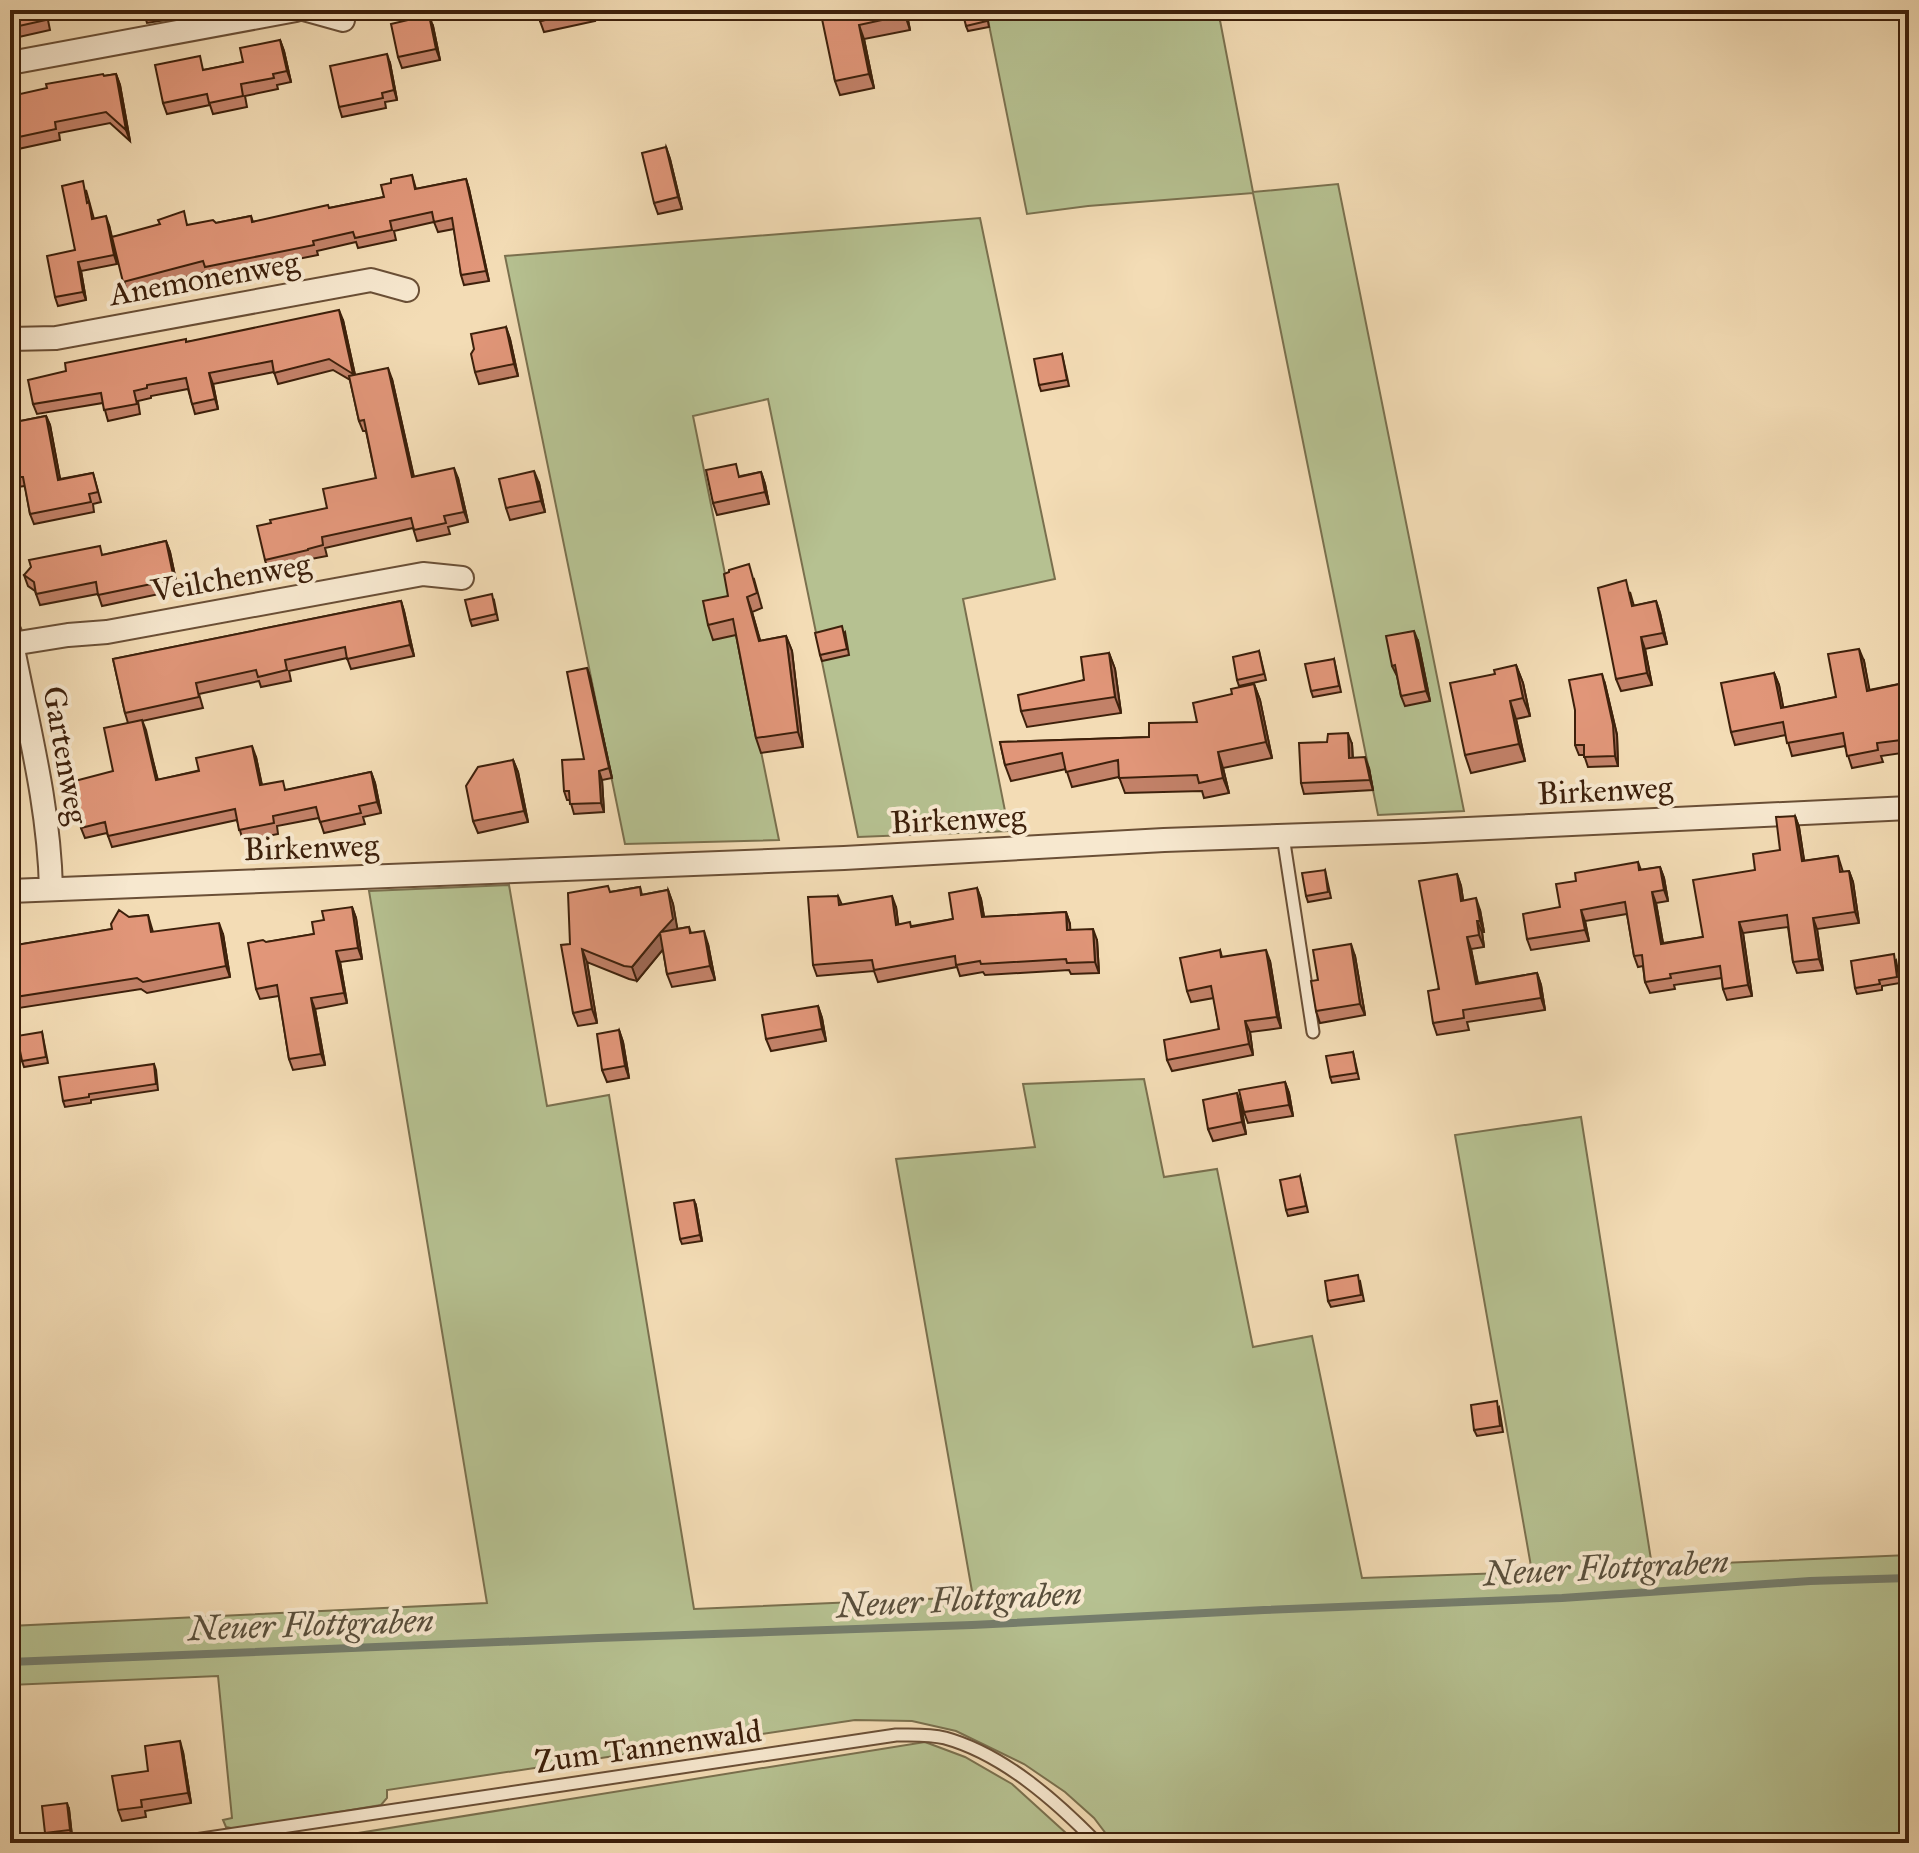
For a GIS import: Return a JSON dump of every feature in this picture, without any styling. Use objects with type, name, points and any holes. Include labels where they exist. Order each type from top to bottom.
[{"type":"street","points":[[10,63],[199,19],[296,10]]},
{"type":"street","points":[[307,10],[343,20]]},
{"type":"street","name":"Anemonenweg","points":[[10,339],[56,338],[371,280],[407,290]]},
{"type":"street","name":"Veilchenweg","points":[[11,639],[107,632],[423,574],[462,578]]},
{"type":"street","name":"Gartenweg","points":[[11,639],[43,795],[51,889]]},
{"type":"street","name":"Birkenweg","points":[[10,891],[844,858],[1164,840],[1909,808]]},
{"type":"lane","points":[[1283,836],[1313,1032]]},
{"type":"lane","name":"Zum Tannenwald","points":[[175,1843],[896,1735],[944,1738],[971,1747],[1040,1791],[1097,1843]]},
{"type":"green space","points":[[986,10],[1218,10],[1253,192],[1338,184],[1464,811],[1378,815],[1253,193],[1027,214]]},
{"type":"green space","points":[[980,218],[1055,579],[963,599],[1009,831],[858,837],[768,399],[693,416],[779,840],[625,844],[505,256]]},
{"type":"green space","points":[[509,885],[547,1106],[609,1095],[694,1609],[973,1597],[896,1159],[1035,1147],[1023,1084],[1144,1079],[1164,1177],[1217,1169],[1253,1347],[1312,1336],[1362,1578],[1532,1572],[1455,1135],[1581,1117],[1652,1566],[1909,1555],[1909,1843],[1113,1843],[1094,1818],[1065,1792],[1024,1764],[956,1731],[912,1721],[855,1720],[387,1790],[387,1798],[381,1805],[236,1829],[226,1827],[223,1820],[232,1818],[218,1676],[10,1685],[10,1626],[487,1603],[369,891]]},
{"type":"green space","points":[[925,1742],[965,1757],[1012,1784],[1077,1843],[296,1843]]},
{"type":"building","points":[[10,10],[44,10],[46,20],[10,28]]},
{"type":"building","points":[[538,10],[591,10],[591,11],[540,21]]},
{"type":"building","points":[[823,10],[904,10],[905,15],[859,25],[869,74],[835,81],[822,19]]},
{"type":"building","points":[[962,10],[985,10],[987,21],[966,26]]},
{"type":"building","points":[[1218,10],[1239,10],[1218,14]]},
{"type":"building","points":[[429,15],[436,49],[398,57],[391,24]]},
{"type":"building","points":[[280,40],[287,71],[273,74],[274,78],[241,84],[243,96],[209,103],[207,94],[163,103],[155,65],[200,56],[203,70],[243,62],[240,48]]},
{"type":"building","points":[[387,54],[394,90],[382,93],[383,98],[339,107],[330,66]]},
{"type":"building","points":[[116,74],[126,130],[106,112],[55,122],[56,129],[14,138],[10,98],[47,88],[46,84]]},
{"type":"building","points":[[666,147],[678,197],[654,203],[642,153]]},
{"type":"building","points":[[412,175],[415,189],[466,179],[486,271],[461,275],[452,218],[434,222],[432,212],[390,221],[392,230],[355,238],[353,232],[313,241],[314,245],[205,267],[203,261],[123,282],[112,237],[160,224],[158,220],[184,211],[187,225],[251,216],[252,222],[328,205],[329,208],[384,197],[381,185],[391,183],[391,179]]},
{"type":"building","points":[[83,181],[92,219],[106,216],[114,255],[78,262],[83,292],[55,297],[47,256],[75,250],[62,186]]},
{"type":"building","points":[[339,310],[353,374],[329,359],[274,373],[272,361],[209,373],[215,399],[192,404],[186,378],[147,385],[147,388],[134,391],[137,404],[104,410],[101,393],[33,404],[28,380],[66,371],[65,363]]},
{"type":"building","points":[[506,327],[514,364],[475,372],[471,334]]},
{"type":"building","points":[[1062,354],[1067,380],[1039,385],[1034,359]]},
{"type":"building","points":[[388,368],[412,477],[454,468],[464,512],[444,516],[446,523],[414,530],[411,518],[322,537],[323,545],[265,560],[257,526],[271,523],[270,520],[327,508],[323,489],[376,478],[364,420],[359,421],[349,376]]},
{"type":"building","points":[[46,416],[58,480],[93,473],[98,492],[89,494],[91,502],[30,514],[23,477],[14,477],[15,454],[10,455],[10,423]]},
{"type":"building","points":[[736,464],[739,477],[761,472],[765,492],[713,503],[706,470]]},
{"type":"building","points":[[534,471],[541,501],[506,508],[499,479]]},
{"type":"building","points":[[166,541],[174,579],[98,595],[96,582],[36,594],[34,582],[24,575],[31,567],[29,560],[100,546],[102,555]]},
{"type":"building","points":[[749,564],[757,593],[747,597],[759,641],[786,636],[798,732],[756,738],[733,619],[708,625],[703,601],[728,596],[724,574]]},
{"type":"building","points":[[1626,580],[1632,606],[1656,601],[1663,633],[1641,637],[1647,673],[1616,679],[1598,588]]},
{"type":"building","points":[[492,594],[496,614],[470,620],[465,600]]},
{"type":"building","points":[[401,601],[410,645],[347,659],[345,647],[285,660],[287,670],[258,677],[256,670],[196,683],[199,697],[125,713],[113,659]]},
{"type":"building","points":[[842,626],[847,649],[820,655],[815,633]]},
{"type":"building","points":[[1414,631],[1426,691],[1401,696],[1386,636]]},
{"type":"building","points":[[1859,649],[1867,691],[1909,682],[1909,739],[1877,743],[1878,750],[1847,756],[1843,733],[1787,743],[1783,722],[1731,732],[1721,683],[1774,673],[1781,708],[1836,697],[1828,654]]},
{"type":"building","points":[[1259,651],[1264,674],[1237,680],[1233,657]]},
{"type":"building","points":[[1109,653],[1115,697],[1021,711],[1018,695],[1084,680],[1081,657]]},
{"type":"building","points":[[1334,659],[1339,686],[1311,691],[1305,664]]},
{"type":"building","points":[[1516,665],[1523,698],[1510,701],[1519,744],[1465,755],[1450,683],[1495,674],[1494,670]]},
{"type":"building","points":[[587,668],[609,768],[599,771],[601,803],[570,804],[569,791],[564,791],[562,760],[584,759],[567,672]]},
{"type":"building","points":[[1602,674],[1613,725],[1615,756],[1584,757],[1584,745],[1575,745],[1575,710],[1569,680]]},
{"type":"building","points":[[1254,684],[1266,742],[1218,752],[1223,778],[1199,783],[1197,775],[1119,778],[1118,760],[1066,772],[1062,753],[1005,765],[1000,742],[1149,737],[1149,723],[1197,722],[1193,703],[1232,694],[1231,689]]},
{"type":"building","points":[[142,720],[156,780],[199,771],[196,758],[252,746],[260,785],[283,781],[285,790],[371,772],[377,802],[359,806],[361,813],[320,822],[316,807],[273,816],[274,823],[239,830],[235,809],[108,836],[105,822],[81,828],[71,782],[113,771],[104,728]]},
{"type":"building","points":[[1348,733],[1349,758],[1365,757],[1370,780],[1301,783],[1299,743],[1327,742],[1328,734]]},
{"type":"building","points":[[513,760],[524,811],[473,821],[466,786],[478,767]]},
{"type":"building","points":[[1795,816],[1802,861],[1838,856],[1840,872],[1849,871],[1855,912],[1813,918],[1819,959],[1793,962],[1787,915],[1739,922],[1748,985],[1723,989],[1720,966],[1670,974],[1671,978],[1645,982],[1642,955],[1634,956],[1625,902],[1581,910],[1585,930],[1527,939],[1523,914],[1560,907],[1556,884],[1576,881],[1575,873],[1638,862],[1639,870],[1660,867],[1664,890],[1652,892],[1661,944],[1703,937],[1693,880],[1755,870],[1753,854],[1780,850],[1776,817]]},
{"type":"building","points":[[1909,864],[1909,917],[1901,866]]},
{"type":"building","points":[[1325,870],[1328,892],[1306,896],[1302,873]]},
{"type":"building","points":[[1457,874],[1461,901],[1476,898],[1480,921],[1477,921],[1479,935],[1467,937],[1476,984],[1537,973],[1541,998],[1463,1010],[1464,1018],[1433,1023],[1428,991],[1439,989],[1419,881]]},
{"type":"building","points":[[608,886],[610,892],[640,887],[641,895],[668,890],[673,919],[661,932],[689,927],[690,933],[704,931],[710,966],[667,974],[660,933],[632,967],[582,949],[592,1009],[573,1013],[561,945],[570,944],[568,893]]},
{"type":"building","points":[[977,888],[982,917],[1066,912],[1067,930],[1093,929],[1095,962],[1067,963],[1066,959],[981,964],[980,961],[956,965],[955,956],[874,970],[872,960],[813,965],[808,897],[838,896],[839,905],[892,896],[896,925],[910,922],[911,927],[953,919],[949,893]]},
{"type":"building","points":[[352,907],[358,948],[336,951],[344,993],[311,998],[321,1054],[289,1059],[277,985],[256,989],[248,943],[314,934],[312,922],[324,920],[322,911]]},
{"type":"building","points":[[119,910],[129,917],[148,915],[151,932],[219,923],[226,966],[143,982],[137,978],[15,997],[13,986],[10,986],[10,942],[16,941],[16,945],[112,929],[111,924]]},
{"type":"building","points":[[1351,944],[1360,1004],[1316,1011],[1311,981],[1318,980],[1313,950]]},
{"type":"building","points":[[1220,950],[1221,957],[1266,950],[1277,1017],[1245,1021],[1249,1044],[1167,1060],[1164,1040],[1219,1029],[1211,986],[1187,991],[1180,958]]},
{"type":"building","points":[[1894,954],[1897,977],[1879,980],[1880,984],[1855,988],[1851,961]]},
{"type":"building","points":[[818,1006],[822,1029],[766,1039],[762,1015]]},
{"type":"building","points":[[619,1030],[625,1066],[602,1070],[597,1034]]},
{"type":"building","points":[[42,1032],[46,1057],[22,1061],[17,1036]]},
{"type":"building","points":[[1353,1052],[1357,1073],[1330,1077],[1326,1056]]},
{"type":"building","points":[[154,1064],[156,1084],[63,1101],[59,1077]]},
{"type":"building","points":[[1285,1082],[1289,1105],[1244,1112],[1239,1090]]},
{"type":"building","points":[[1237,1093],[1242,1122],[1208,1129],[1203,1100]]},
{"type":"building","points":[[1300,1176],[1306,1206],[1286,1210],[1280,1180]]},
{"type":"building","points":[[694,1200],[700,1235],[680,1239],[674,1203]]},
{"type":"building","points":[[1358,1275],[1361,1295],[1328,1301],[1325,1281]]},
{"type":"building","points":[[1497,1401],[1500,1426],[1474,1430],[1471,1405]]},
{"type":"building","points":[[180,1741],[188,1793],[141,1800],[142,1807],[118,1810],[112,1776],[148,1771],[145,1746]]},
{"type":"building","points":[[67,1803],[70,1830],[45,1833],[42,1806]]},
{"type":"waterway","name":"Neuer Flottgraben","points":[[10,1662],[972,1625],[1562,1598],[1810,1581],[1909,1578]]}]
